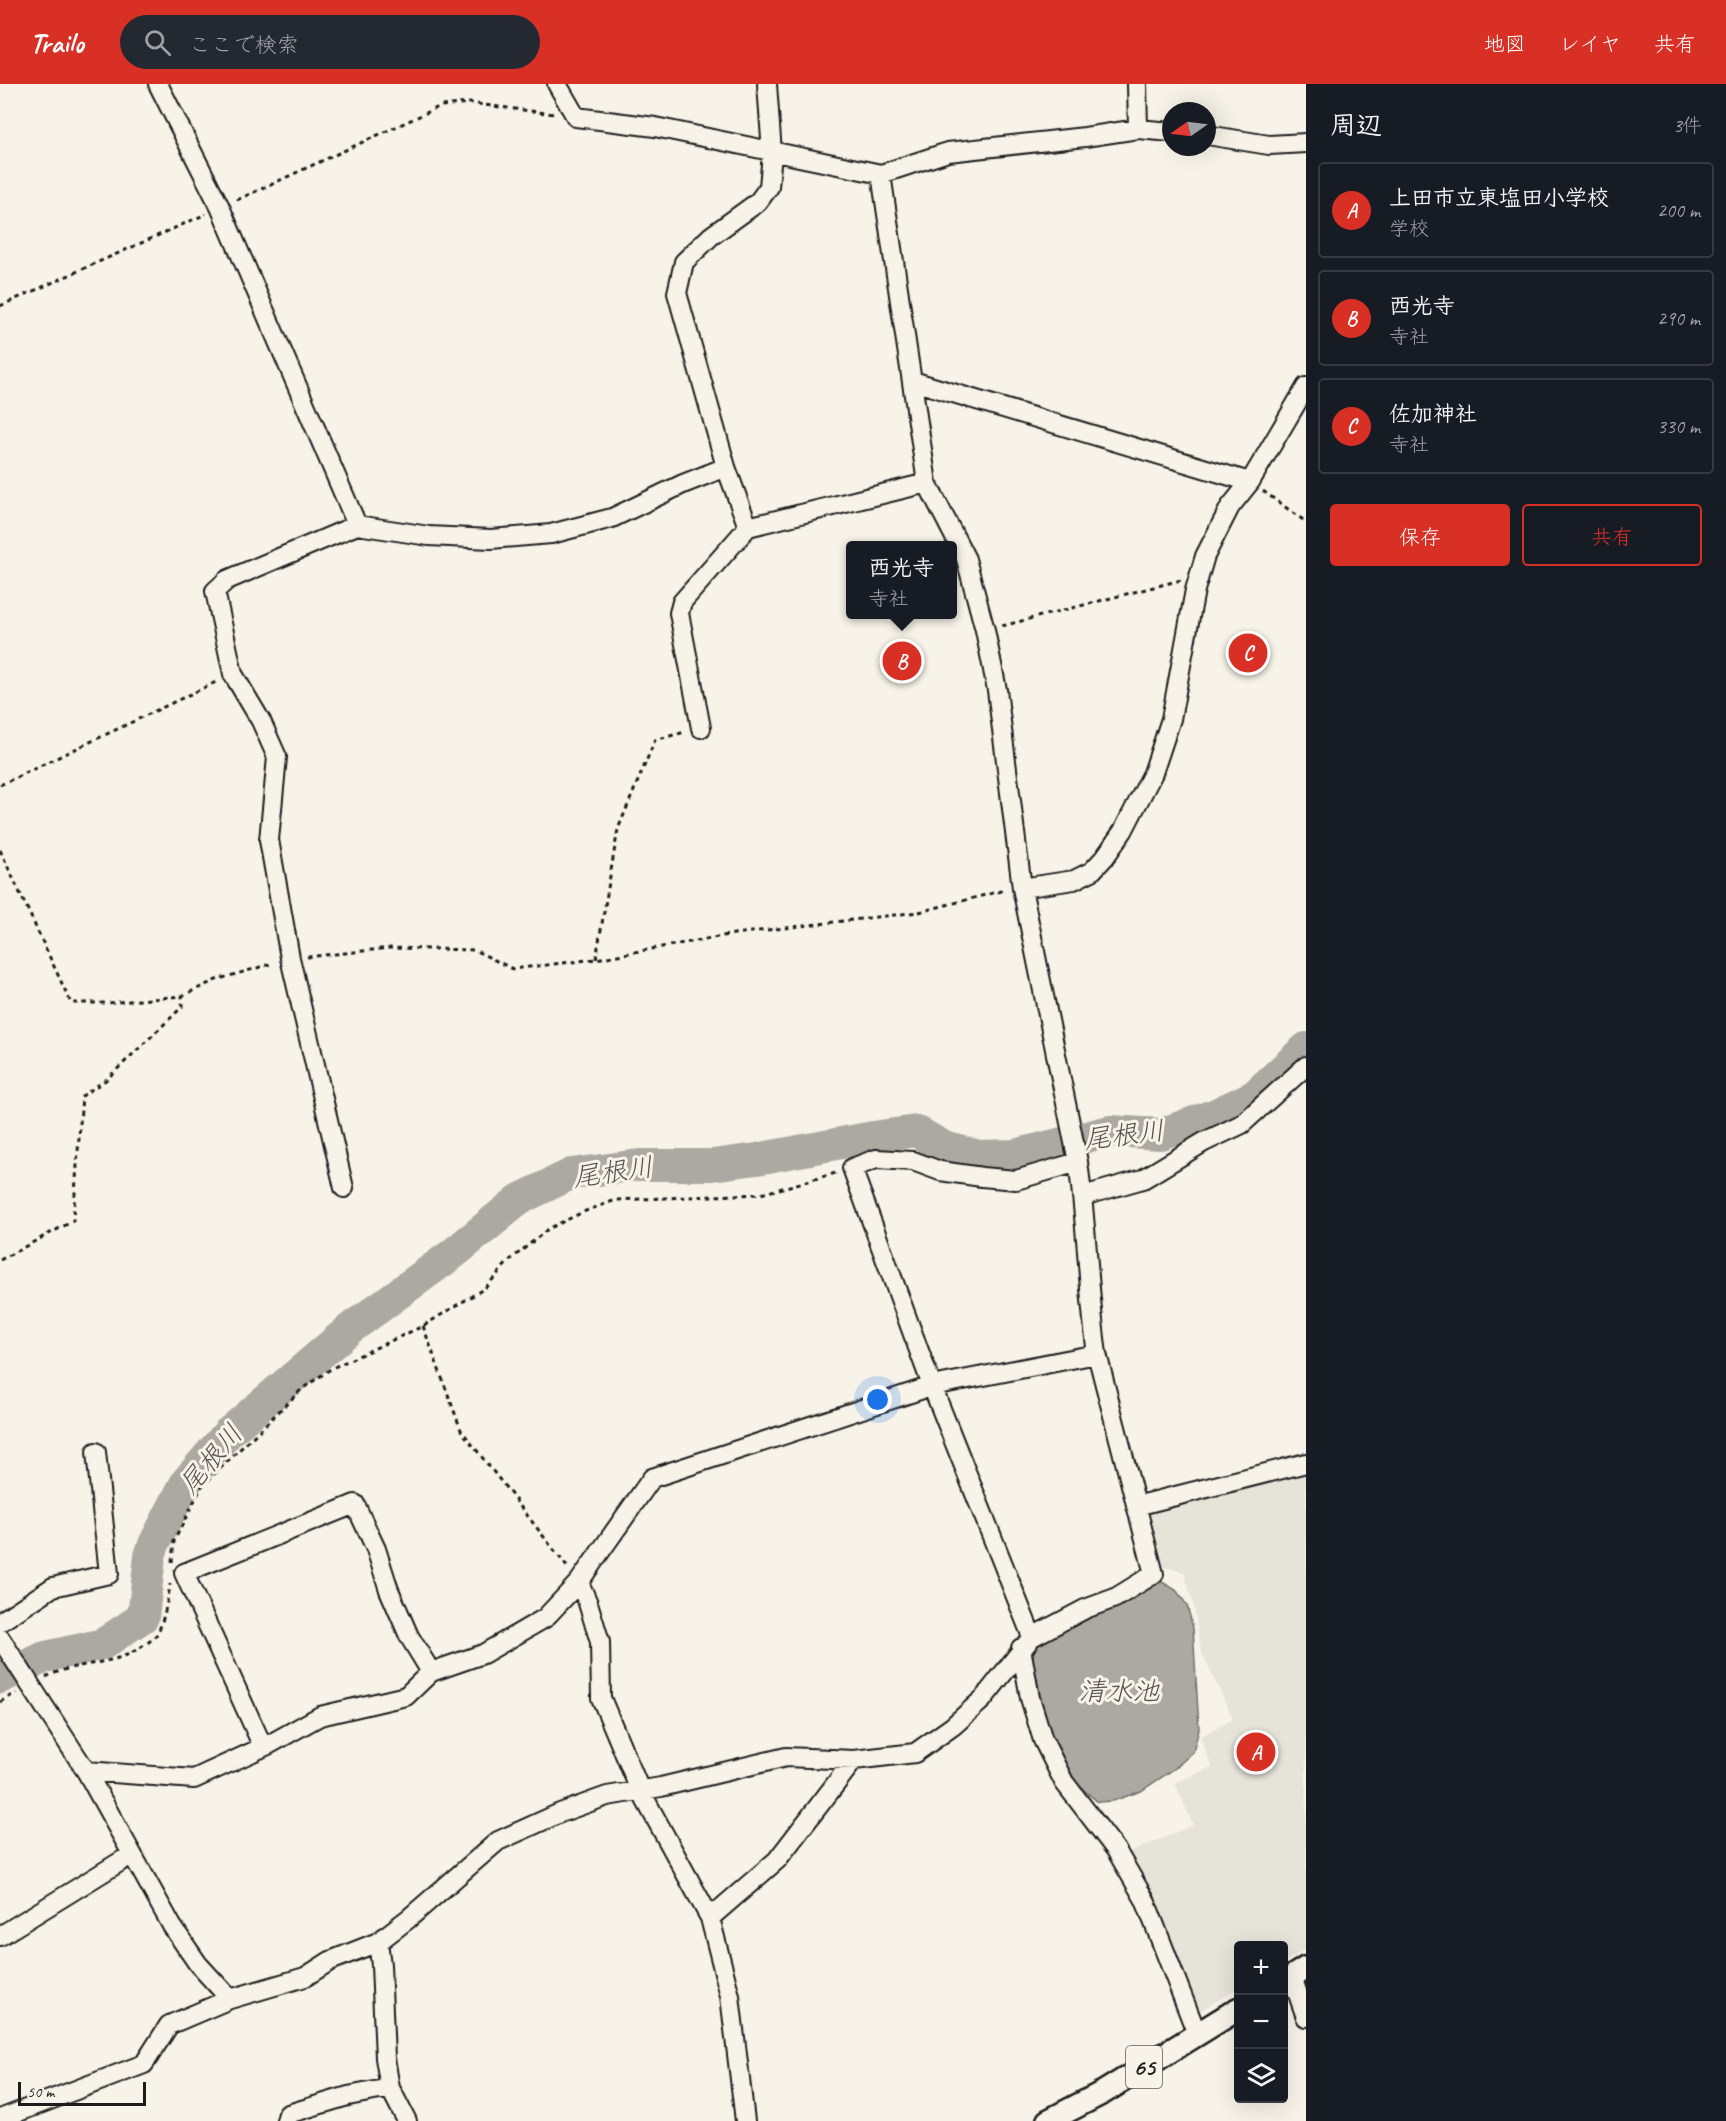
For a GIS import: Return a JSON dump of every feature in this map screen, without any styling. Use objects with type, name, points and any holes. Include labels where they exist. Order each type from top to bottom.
[{"type":"main road","name":"65","points":[[1048,2121],[1104,2092],[1234,2012]]},
{"type":"street","points":[[158,84],[220,207],[357,525]]},
{"type":"street","points":[[557,84],[576,117],[655,127],[881,174],[948,152],[1085,138],[1138,129],[1162,131]]},
{"type":"street","points":[[748,527],[726,467],[676,293],[684,262],[711,236],[758,202],[769,187],[772,153],[767,84]]},
{"type":"street","points":[[1137,84],[1138,129]]},
{"type":"street","points":[[1216,136],[1269,145],[1306,142]]},
{"type":"street","points":[[881,174],[927,483],[956,541]]},
{"type":"street","points":[[913,381],[1250,482]]},
{"type":"street","points":[[1022,888],[1074,880],[1092,872],[1123,831],[1153,773],[1171,719],[1195,590],[1205,556],[1230,507],[1250,482],[1306,387]]},
{"type":"street","points":[[344,1188],[290,958],[269,840],[277,757],[261,721],[234,674],[214,591],[227,580],[357,525],[429,536],[491,539],[551,534],[612,518],[683,484],[726,467]]},
{"type":"street","points":[[701,728],[679,613],[682,602],[748,527],[927,483]]},
{"type":"street","points":[[0,2119],[144,2064],[169,2025],[230,1999],[305,1977],[330,1961],[378,1942],[498,1841],[560,1813],[607,1796],[661,1787],[786,1757],[854,1760],[915,1753],[953,1726],[982,1699],[1027,1642],[1085,1609],[1114,1598],[1154,1574],[1097,1354],[1083,1196],[1022,888],[997,690],[986,630],[966,560],[957,542]]},
{"type":"street","points":[[1083,1196],[1143,1179],[1204,1142],[1242,1124],[1306,1066]]},
{"type":"street","points":[[1075,1148],[1016,1179],[982,1178],[940,1170],[913,1161],[876,1159],[852,1168],[1027,1642],[1030,1698],[1043,1740],[1064,1782],[1116,1850],[1145,1900],[1197,2034]]},
{"type":"street","points":[[86,1771],[194,1779],[263,1747],[320,1716],[406,1696],[431,1672],[483,1654],[545,1618],[579,1582],[652,1478],[932,1386],[1097,1354]]},
{"type":"street","points":[[0,1622],[53,1587],[109,1574],[96,1452]]},
{"type":"street","points":[[1136,1506],[1306,1463]]},
{"type":"street","points":[[263,1747],[184,1573],[354,1504],[376,1549],[389,1590],[409,1636],[431,1672]]},
{"type":"street","points":[[579,1582],[600,1642],[601,1698],[640,1790],[711,1918],[730,1996],[745,2121]]},
{"type":"street","points":[[0,1638],[86,1771],[131,1855],[185,1945],[198,1964],[230,1999]]},
{"type":"street","points":[[711,1918],[777,1860],[854,1760]]},
{"type":"street","points":[[0,1936],[131,1855]]},
{"type":"street","points":[[378,1942],[385,2058],[390,2088],[407,2121]]},
{"type":"street","points":[[1294,1976],[1306,2017]]},
{"type":"street","points":[[286,2121],[288,2114],[348,2096],[390,2088]]},
{"type":"path","points":[[0,306],[441,106],[469,104],[576,117]]},
{"type":"path","points":[[1250,482],[1306,522]]},
{"type":"path","points":[[986,630],[1199,575]]},
{"type":"path","points":[[0,785],[234,674]]},
{"type":"path","points":[[596,959],[618,829],[655,740],[701,728]]},
{"type":"path","points":[[0,850],[71,1003],[108,1003],[182,996],[216,980],[290,958],[391,948],[474,950],[513,969],[596,959],[734,934],[919,912],[1001,891],[1022,888]]},
{"type":"path","points":[[0,1260],[73,1221],[81,1096],[107,1079],[182,1007],[182,996]]},
{"type":"path","points":[[172,1563],[174,1541],[202,1486],[302,1389],[333,1368],[423,1326],[485,1288],[510,1261],[548,1229],[583,1212],[616,1200],[761,1194],[800,1185],[852,1168]]},
{"type":"path","points":[[423,1326],[461,1430],[579,1582]]},
{"type":"path","points":[[0,1702],[29,1683],[54,1673],[120,1658],[140,1647],[157,1634],[169,1596],[171,1574]]},
{"type":"shaded area","points":[[1306,1467],[1306,1949],[1288,1960],[1288,1941],[1234,1941],[1234,1990],[1198,2012],[1128,1853],[1193,1825],[1175,1783],[1212,1767],[1200,1737],[1233,1719],[1201,1651],[1193,1602],[1184,1572],[1161,1566],[1146,1509]]},
{"type":"water","name":"清水池","points":[[1162,1582],[1176,1590],[1187,1605],[1193,1628],[1199,1729],[1193,1752],[1174,1769],[1141,1791],[1113,1801],[1098,1802],[1071,1776],[1051,1733],[1034,1677],[1035,1649],[1047,1635],[1151,1583]]},
{"type":"waterway","name":"尾根川","points":[[0,1678],[45,1657],[103,1644],[143,1617],[150,1556],[154,1544],[186,1482],[228,1433],[351,1328],[454,1253],[520,1199],[571,1174],[639,1165],[712,1165],[916,1131],[944,1147],[979,1156],[1015,1155],[1110,1131],[1161,1134],[1216,1114],[1254,1096],[1306,1048]]},
{"type":"place","name":"佐加神社","points":[[1248,653]]},
{"type":"place","name":"西光寺","points":[[902,661]]},
{"type":"place","name":"上田市立東塩田小学校","points":[[1256,1752]]}]
